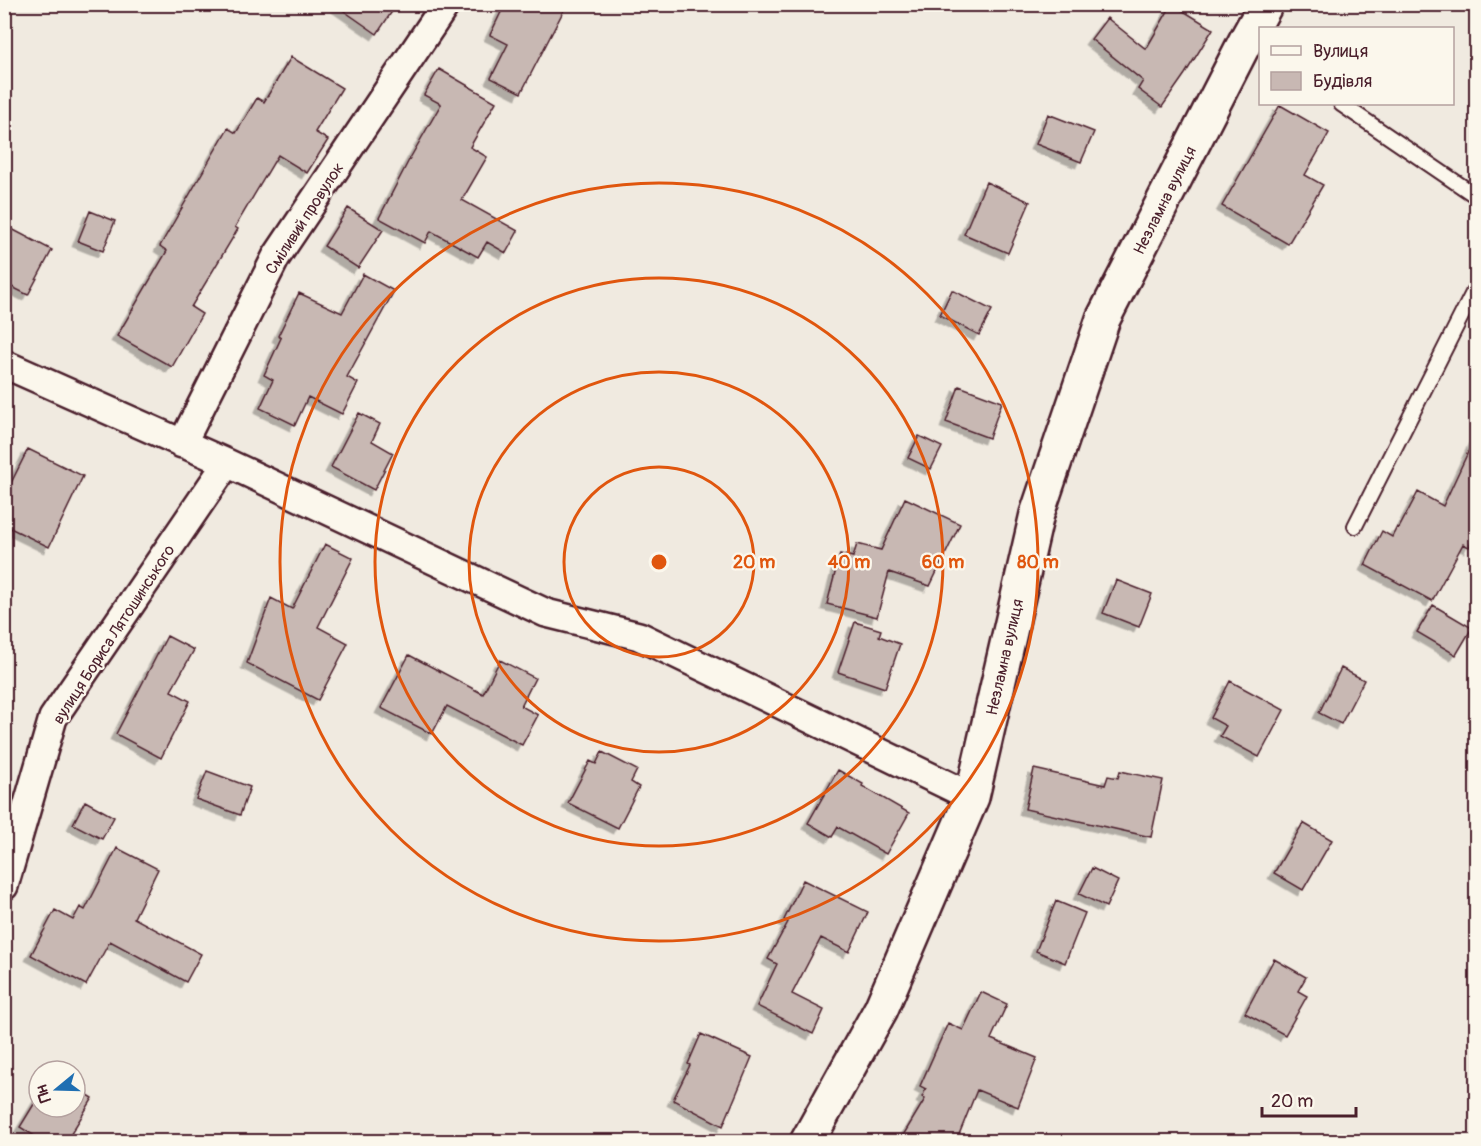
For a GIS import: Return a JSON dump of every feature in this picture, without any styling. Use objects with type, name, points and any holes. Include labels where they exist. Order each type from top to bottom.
[{"type":"street","name":"Сміливий провулок","points":[[182,444],[276,257],[446,4]]},
{"type":"street","name":"Незламна вулиця","points":[[807,1142],[881,1009],[972,797],[1037,514],[1103,319],[1253,45],[1266,4]]},
{"type":"street","points":[[4,364],[227,463],[546,613],[639,636],[972,797]]},
{"type":"street","name":"вулиця Бориса Лятошинського","points":[[4,886],[54,718],[227,463]]},
{"type":"lane","points":[[1342,105],[1476,196]]},
{"type":"lane","points":[[1355,526],[1476,287]]},
{"type":"building","points":[[334,4],[397,4],[377,34]]},
{"type":"building","points":[[505,4],[567,4],[521,93],[491,78],[508,44],[490,35]]},
{"type":"building","points":[[1172,4],[1213,29],[1162,107],[1138,89],[1143,81],[1091,39],[1107,18],[1146,49]]},
{"type":"building","points":[[291,57],[342,88],[315,132],[328,140],[307,173],[278,155],[235,227],[238,229],[191,307],[202,314],[172,367],[117,336],[167,251],[160,246],[228,128],[236,133],[257,98],[264,102]]},
{"type":"building","points":[[439,69],[496,102],[470,147],[487,157],[462,200],[518,231],[506,253],[487,242],[478,257],[431,231],[425,243],[379,218],[441,104],[424,95]]},
{"type":"building","points":[[1280,105],[1329,133],[1305,175],[1323,185],[1288,244],[1222,206]]},
{"type":"building","points":[[1048,114],[1094,132],[1081,162],[1036,144]]},
{"type":"building","points":[[986,182],[1030,202],[1008,253],[964,234]]},
{"type":"building","points":[[348,208],[383,230],[358,268],[324,246]]},
{"type":"building","points":[[90,211],[115,221],[103,251],[78,241]]},
{"type":"building","points":[[4,225],[52,250],[28,295],[4,283]]},
{"type":"building","points":[[363,274],[394,291],[347,377],[358,383],[342,414],[308,397],[295,425],[260,408],[273,380],[264,375],[281,338],[278,336],[299,293],[342,313]]},
{"type":"building","points":[[952,290],[992,310],[979,335],[940,315]]},
{"type":"building","points":[[959,386],[1002,402],[989,438],[946,422]]},
{"type":"building","points":[[359,413],[380,424],[372,441],[393,453],[374,490],[331,467]]},
{"type":"building","points":[[1476,435],[1476,533],[1469,547],[1463,544],[1432,601],[1365,565],[1382,531],[1392,537],[1418,492],[1443,506]]},
{"type":"building","points":[[919,436],[942,447],[931,469],[908,458]]},
{"type":"building","points":[[28,449],[83,476],[49,547],[4,525],[4,497]]},
{"type":"building","points":[[905,498],[960,524],[930,586],[889,572],[877,617],[827,604],[840,554],[853,557],[857,544],[881,550]]},
{"type":"building","points":[[325,544],[353,558],[318,627],[348,643],[318,700],[247,663],[271,598],[292,609]]},
{"type":"building","points":[[1116,580],[1152,594],[1139,627],[1103,613]]},
{"type":"building","points":[[1433,605],[1472,628],[1456,655],[1417,632]]},
{"type":"building","points":[[855,622],[881,630],[879,636],[900,644],[885,688],[838,672]]},
{"type":"building","points":[[167,636],[194,650],[171,691],[190,701],[161,758],[116,734]]},
{"type":"building","points":[[409,655],[483,694],[500,660],[535,678],[521,706],[538,715],[522,745],[447,706],[432,734],[381,708]]},
{"type":"building","points":[[1341,668],[1364,680],[1341,724],[1319,713]]},
{"type":"building","points":[[1230,681],[1284,710],[1259,757],[1220,736],[1226,726],[1211,718]]},
{"type":"building","points":[[602,752],[637,770],[631,782],[639,787],[618,828],[568,803],[590,761],[596,764]]},
{"type":"building","points":[[1034,769],[1105,785],[1108,776],[1118,778],[1120,771],[1163,780],[1151,837],[1025,809]]},
{"type":"building","points":[[838,770],[909,813],[886,854],[838,827],[832,837],[808,823]]},
{"type":"building","points":[[207,771],[250,787],[240,815],[196,799]]},
{"type":"building","points":[[85,801],[114,817],[102,839],[73,824]]},
{"type":"building","points":[[1303,823],[1332,840],[1303,890],[1274,873]]},
{"type":"building","points":[[117,848],[158,869],[134,918],[201,954],[186,982],[110,941],[86,985],[31,955],[55,910],[73,920],[80,907],[85,910]]},
{"type":"building","points":[[1092,868],[1118,881],[1106,907],[1079,894]]},
{"type":"building","points":[[803,880],[868,912],[849,952],[821,938],[792,994],[824,1010],[813,1034],[757,1006],[777,964],[768,959],[788,922],[784,920]]},
{"type":"building","points":[[1056,901],[1085,913],[1065,963],[1036,951]]},
{"type":"building","points":[[1274,959],[1306,977],[1298,991],[1307,996],[1285,1035],[1245,1013]]},
{"type":"building","points":[[981,992],[1007,1004],[991,1039],[1037,1058],[1018,1107],[977,1090],[956,1142],[899,1142],[925,1099],[922,1097],[926,1089],[920,1086],[948,1023],[963,1030]]},
{"type":"building","points":[[701,1034],[752,1057],[723,1126],[673,1100],[690,1065],[688,1064]]},
{"type":"building","points":[[87,1094],[93,1098],[87,1108]]},
{"type":"building","points":[[27,1116],[27,1119],[80,1119],[66,1142],[44,1142],[20,1127]]}]
